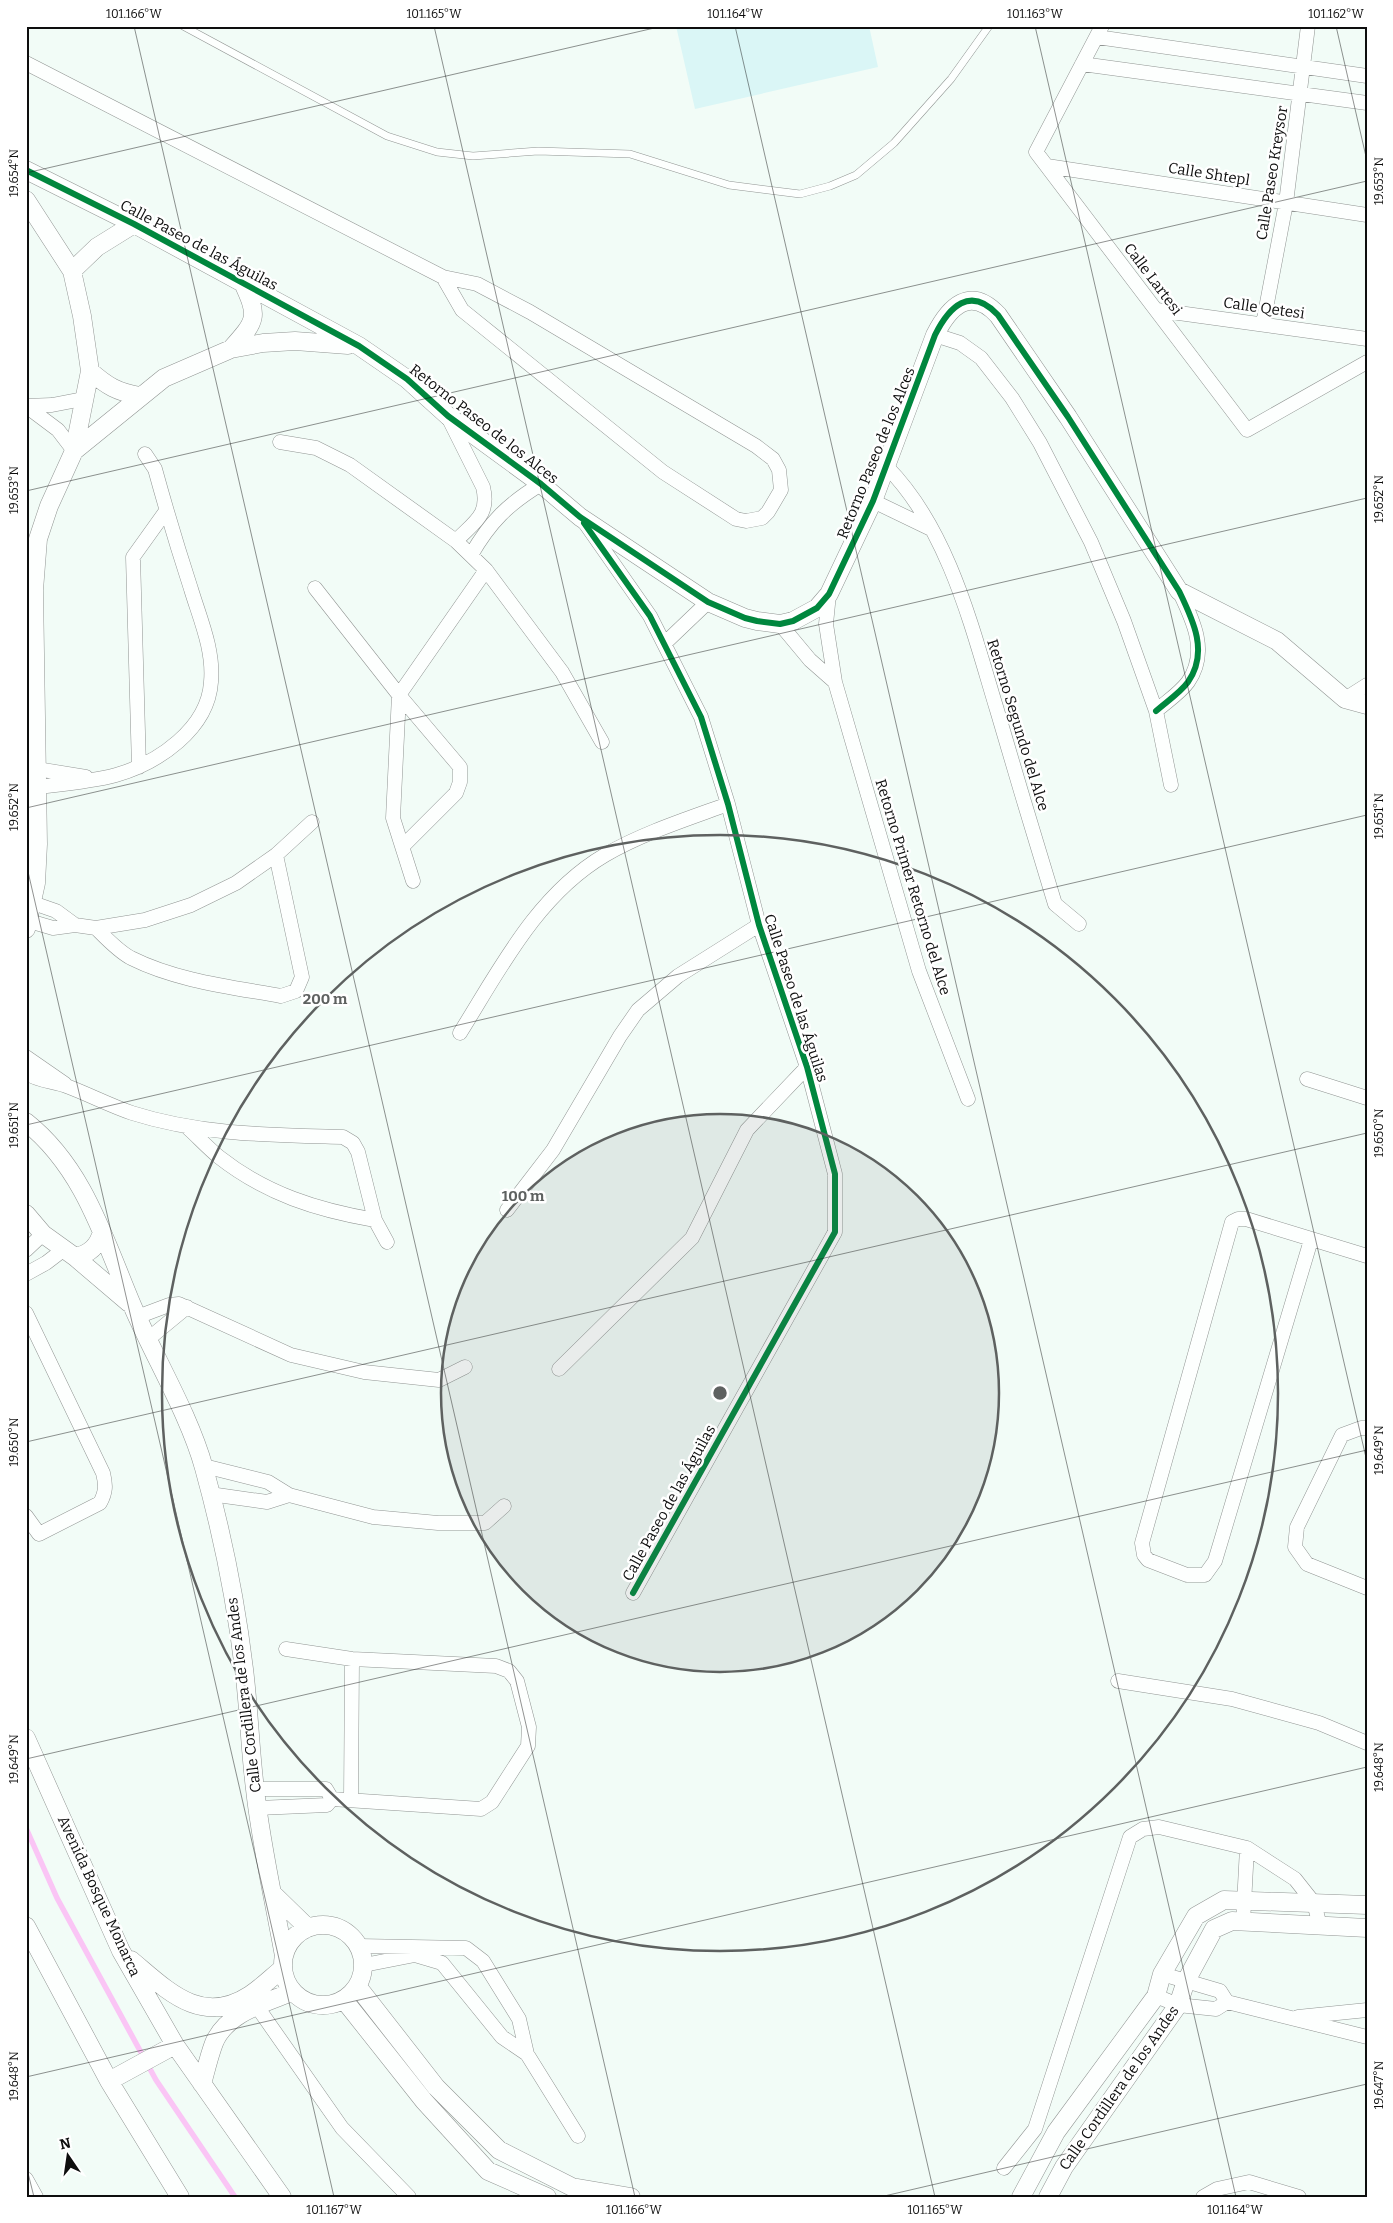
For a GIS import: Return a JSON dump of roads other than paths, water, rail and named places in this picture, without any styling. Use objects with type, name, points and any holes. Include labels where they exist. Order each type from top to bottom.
[{"type":"street","name":"Calle Paseo Kreysor","points":[[1263,324],[1286,203],[1308,26]]},
{"type":"street","points":[[1099,31],[1303,67],[1367,76]]},
{"type":"street","name":"Calle Lartesi","points":[[1099,31],[1036,152],[1247,430],[1367,362]]},
{"type":"street","points":[[26,63],[443,277],[477,284],[530,312],[756,446],[773,459],[781,479],[781,490],[768,512],[762,518],[752,521],[736,519],[663,472],[462,310],[443,277]]},
{"type":"street","points":[[1082,64],[1367,103]]},
{"type":"street","name":"Calle Shtepl","points":[[1047,166],[1367,215]]},
{"type":"street","name":"Calle Paseo de las Águilas","points":[[26,170],[242,281],[359,346]]},
{"type":"street","points":[[26,200],[72,271],[82,316],[90,370],[74,451],[32,541],[30,588],[37,788],[32,844],[33,903],[28,925],[53,928],[76,926],[96,928],[144,920],[192,905],[236,883],[276,855],[312,822]]},
{"type":"street","points":[[72,271],[97,247],[134,224]]},
{"type":"street","points":[[232,349],[251,327],[253,319],[252,302],[242,281]]},
{"type":"street","name":"Retorno Paseo de los Alces","points":[[359,346],[407,379],[448,416],[541,484],[580,516],[708,602],[745,618],[780,624],[805,615],[817,608],[829,594],[873,501],[935,335],[944,318],[952,308],[962,302],[977,301],[991,307],[1068,417],[1179,591],[1192,618],[1199,652],[1197,666],[1187,684],[1156,711]]},
{"type":"street","name":"Calle Qetesi","points":[[1157,310],[1367,339]]},
{"type":"street","points":[[935,335],[960,343],[981,358],[1012,398],[1040,443],[1091,542],[1124,621],[1156,711],[1171,785]]},
{"type":"street","points":[[74,451],[164,378],[232,349],[263,343],[295,341],[359,346]]},
{"type":"street","points":[[90,370],[106,385],[120,392],[140,396]]},
{"type":"street","points":[[26,406],[52,405],[83,399]]},
{"type":"street","points":[[26,406],[58,430],[74,451]]},
{"type":"street","points":[[448,416],[483,487],[486,498],[484,510],[463,548]]},
{"type":"street","points":[[280,442],[316,448],[350,465],[463,548],[486,570],[562,672],[602,742]]},
{"type":"street","points":[[37,788],[99,779],[139,766],[170,748],[187,733],[202,712],[212,683],[208,647],[154,469],[145,454]]},
{"type":"street","name":"Retorno Segundo del Alce","points":[[887,467],[912,495],[931,529],[968,613],[1055,904],[1079,924]]},
{"type":"street","points":[[463,548],[484,533],[500,514],[519,497],[541,484]]},
{"type":"street","points":[[873,501],[931,529]]},
{"type":"street","points":[[139,766],[134,557],[166,512]]},
{"type":"street","name":"Calle Paseo de las Águilas","points":[[580,516],[650,616],[701,717],[728,804],[759,926],[807,1067],[835,1174],[835,1232],[633,1593]]},
{"type":"street","points":[[413,881],[393,818],[399,695],[486,570]]},
{"type":"street","points":[[315,588],[399,695],[460,767],[460,782],[456,793],[403,846]]},
{"type":"street","points":[[1179,591],[1276,641],[1345,699],[1367,705]]},
{"type":"street","name":"Retorno Primer Retorno del Alce","points":[[829,594],[826,624],[835,682],[919,971],[968,1099]]},
{"type":"street","points":[[665,643],[708,602]]},
{"type":"street","points":[[780,624],[810,660],[835,682]]},
{"type":"street","points":[[1345,699],[1367,685]]},
{"type":"street","points":[[37,769],[99,779]]},
{"type":"street","points":[[460,1034],[521,935],[556,894],[582,871],[606,855],[656,831],[728,804]]},
{"type":"street","points":[[96,928],[114,946],[131,958],[182,978],[281,996],[296,991],[302,977],[276,855]]},
{"type":"street","points":[[33,903],[56,911],[76,926]]},
{"type":"street","points":[[507,1210],[553,1150],[620,1036],[638,1010],[678,976],[759,926]]},
{"type":"street","points":[[26,1057],[56,1076],[67,1086]]},
{"type":"street","points":[[559,1369],[692,1238],[747,1130],[807,1067]]},
{"type":"street","points":[[26,1073],[32,1077],[67,1086],[131,1113],[188,1128],[238,1134],[343,1137],[353,1143],[358,1152],[375,1220],[387,1242]]},
{"type":"street","points":[[1308,1080],[1367,1098]]},
{"type":"street","name":"Calle Cordillera de los Andes","points":[[26,1122],[48,1142],[65,1162],[88,1199],[134,1311],[181,1410],[204,1466],[236,1612],[244,1669],[255,1789],[284,1962]]},
{"type":"street","points":[[188,1128],[219,1156],[262,1184],[292,1199],[333,1212],[375,1220]]},
{"type":"street","name":"Calle Cordillera de los Andes","points":[[26,1214],[43,1234],[69,1254],[134,1311]]},
{"type":"street","points":[[1311,1240],[1215,1561],[1205,1574],[1193,1575],[1148,1560],[1144,1555],[1142,1543],[1232,1222],[1238,1219],[1246,1219],[1367,1256]]},
{"type":"street","points":[[26,1274],[46,1263],[69,1254],[82,1256],[96,1246],[102,1232]]},
{"type":"street","points":[[26,1250],[43,1234]]},
{"type":"street","points":[[134,1311],[169,1305],[187,1307],[291,1355],[364,1372],[439,1380],[465,1367]]},
{"type":"street","points":[[147,1340],[187,1307]]},
{"type":"street","points":[[26,1313],[103,1473],[106,1484],[105,1492],[100,1502],[39,1534],[26,1516]]},
{"type":"street","points":[[1367,1428],[1361,1428],[1342,1435],[1297,1527],[1295,1547],[1307,1564],[1367,1588]]},
{"type":"street","points":[[204,1466],[268,1482],[289,1495],[372,1517],[438,1523],[485,1523],[504,1506]]},
{"type":"street","points":[[210,1494],[267,1502],[289,1495]]},
{"type":"street","points":[[286,1649],[352,1659],[496,1666],[509,1671],[517,1681],[529,1727],[528,1746],[492,1802],[481,1809],[332,1799]]},
{"type":"street","points":[[351,1800],[352,1659]]},
{"type":"street","points":[[1118,1681],[1232,1699],[1319,1723],[1367,1743]]},
{"type":"street","name":"Avenida Bosque Monarca","points":[[26,1738],[121,1951],[175,2045],[282,2197]]},
{"type":"street","points":[[255,1789],[326,1789],[332,1799]]},
{"type":"street","points":[[258,1808],[327,1805],[332,1799]]},
{"type":"street","points":[[1004,2168],[1035,2129],[1130,1837],[1142,1830],[1159,1827],[1247,1848],[1295,1879],[1314,1903],[1320,1926]]},
{"type":"street","points":[[1243,1923],[1247,1848]]},
{"type":"street","points":[[272,1893],[308,1928]]},
{"type":"street","name":"Calle Cordillera de los Andes","points":[[1021,2197],[1056,2132],[1156,1996],[1162,1974],[1196,1916],[1224,1900],[1367,1905]]},
{"type":"street","name":"Calle Cordillera de los Andes","points":[[1048,2197],[1064,2167],[1178,2005],[1186,1980],[1214,1929],[1232,1921],[1367,1928]]},
{"type":"street","points":[[317,1925],[337,1927],[353,1938],[359,1946],[364,1965],[362,1977],[358,1987],[344,2000],[322,2006],[306,2002],[292,1992],[284,1976],[284,1962],[289,1944],[297,1935],[317,1925]]},
{"type":"street","points":[[26,1926],[109,2081],[180,2197]]},
{"type":"street","points":[[359,1946],[466,1948],[483,1961],[519,2018],[527,2054],[578,2136]]},
{"type":"street","points":[[121,1951],[170,1992],[198,2007],[215,2008],[292,1992]]},
{"type":"street","points":[[364,1965],[415,1955],[442,1963],[502,2037],[527,2054]]},
{"type":"street","points":[[202,2084],[214,2042],[222,2030],[253,2001],[284,1962]]},
{"type":"street","points":[[1162,1974],[1220,1991],[1227,2002]]},
{"type":"street","points":[[358,1987],[436,2086],[498,2150],[572,2187],[632,2197]]},
{"type":"street","points":[[1156,1996],[1178,2005],[1216,2008],[1227,2002],[1367,2037]]},
{"type":"street","points":[[344,2000],[424,2101],[488,2170],[547,2197]]},
{"type":"street","points":[[253,2001],[342,2128],[409,2197]]},
{"type":"street","points":[[1289,2017],[1367,2010]]},
{"type":"street","points":[[109,2081],[175,2045]]},
{"type":"street","points":[[26,2179],[36,2197]]},
{"type":"street","points":[[1203,2197],[1217,2189],[1249,2182],[1298,2197]]},
{"type":"lane","points":[[182,26],[387,136],[437,152],[473,156],[538,151],[630,154],[729,185],[800,194],[830,186],[856,175],[894,143],[952,79],[989,26]]},
{"type":"waterway","points":[[26,1828],[57,1898],[156,2080],[235,2197]]}]
